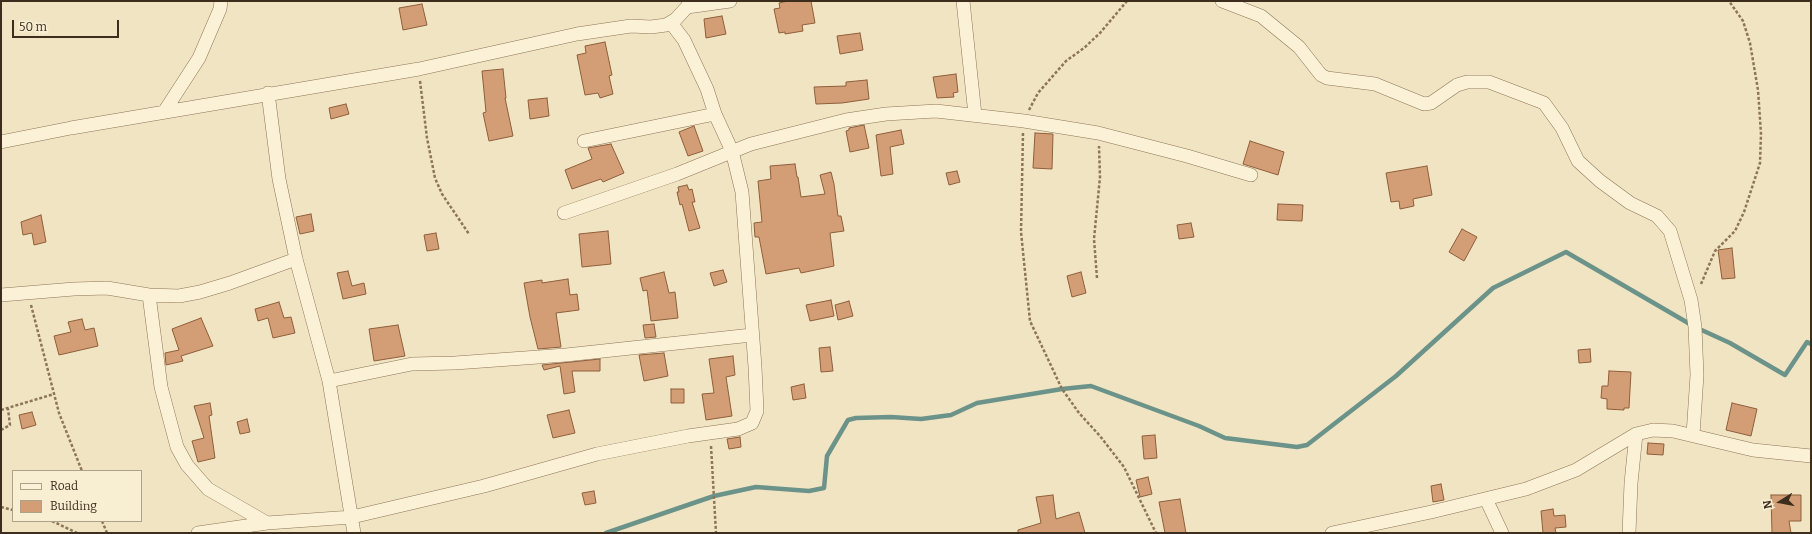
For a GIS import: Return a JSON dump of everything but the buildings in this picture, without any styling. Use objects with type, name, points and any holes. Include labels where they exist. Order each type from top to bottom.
[{"type":"street","points":[[164,112],[199,58],[220,9],[221,1]]},
{"type":"street","points":[[1,142],[71,128],[419,69],[578,34],[630,26],[651,27],[671,23],[688,4],[730,1]]},
{"type":"street","points":[[963,1],[975,115]]},
{"type":"street","points":[[1222,1],[1261,16],[1299,47],[1322,75],[1327,78],[1375,84],[1424,104],[1431,103],[1453,88],[1467,82],[1490,82],[1544,103],[1562,128],[1578,161],[1600,181],[1630,203],[1657,216],[1670,231],[1691,300],[1695,327],[1697,375],[1693,435]]},
{"type":"street","points":[[198,533],[267,523],[352,517],[477,488],[597,454],[688,436],[711,434],[746,427],[752,423],[757,412],[742,192],[732,151],[707,89],[684,40],[671,23]]},
{"type":"street","points":[[268,94],[279,179],[296,259],[329,381],[354,533]]},
{"type":"street","points":[[564,213],[677,174],[751,144],[846,120],[886,114],[936,111],[1024,121],[1098,133],[1187,156],[1250,175]]},
{"type":"street","points":[[584,141],[716,114]]},
{"type":"street","points":[[1,295],[107,288],[149,295],[179,296],[200,292],[296,259]]},
{"type":"street","points":[[149,295],[161,387],[177,447],[187,465],[208,489],[267,523]]},
{"type":"street","points":[[329,381],[412,364],[566,354],[752,335]]},
{"type":"street","points":[[1332,533],[1486,499],[1526,488],[1576,470],[1636,434],[1653,430],[1673,431],[1693,435],[1753,450],[1811,456]]},
{"type":"street","points":[[1629,533],[1631,483],[1636,434]]},
{"type":"street","points":[[1486,499],[1502,533]]},
{"type":"path","points":[[1127,1],[1100,33],[1084,48],[1066,61],[1038,93],[1024,121],[1021,232],[1030,321],[1062,389],[1079,413],[1100,436],[1124,467],[1156,533]]},
{"type":"path","points":[[1691,300],[1703,281],[1715,251],[1735,231],[1750,197],[1760,163],[1761,134],[1758,90],[1750,43],[1743,21],[1729,1]]},
{"type":"path","points":[[419,69],[427,138],[435,178],[442,194],[469,234]]},
{"type":"path","points":[[1097,278],[1094,239],[1100,177],[1098,133]]},
{"type":"path","points":[[28,293],[59,413],[82,470]]},
{"type":"path","points":[[1,410],[54,394]]},
{"type":"path","points":[[1,430],[10,425],[8,409]]},
{"type":"path","points":[[711,434],[716,533]]},
{"type":"path","points":[[1,507],[12,510]]},
{"type":"path","points":[[54,522],[77,533]]},
{"type":"path","points":[[102,522],[107,533]]},
{"type":"waterway","points":[[606,533],[714,496],[756,487],[809,491],[824,488],[827,456],[848,420],[856,418],[891,417],[921,419],[951,415],[977,403],[1062,389],[1091,386],[1199,426],[1225,438],[1297,447],[1307,445],[1396,376],[1493,288],[1566,252],[1695,327],[1730,343],[1785,375],[1807,342],[1811,344]]}]
